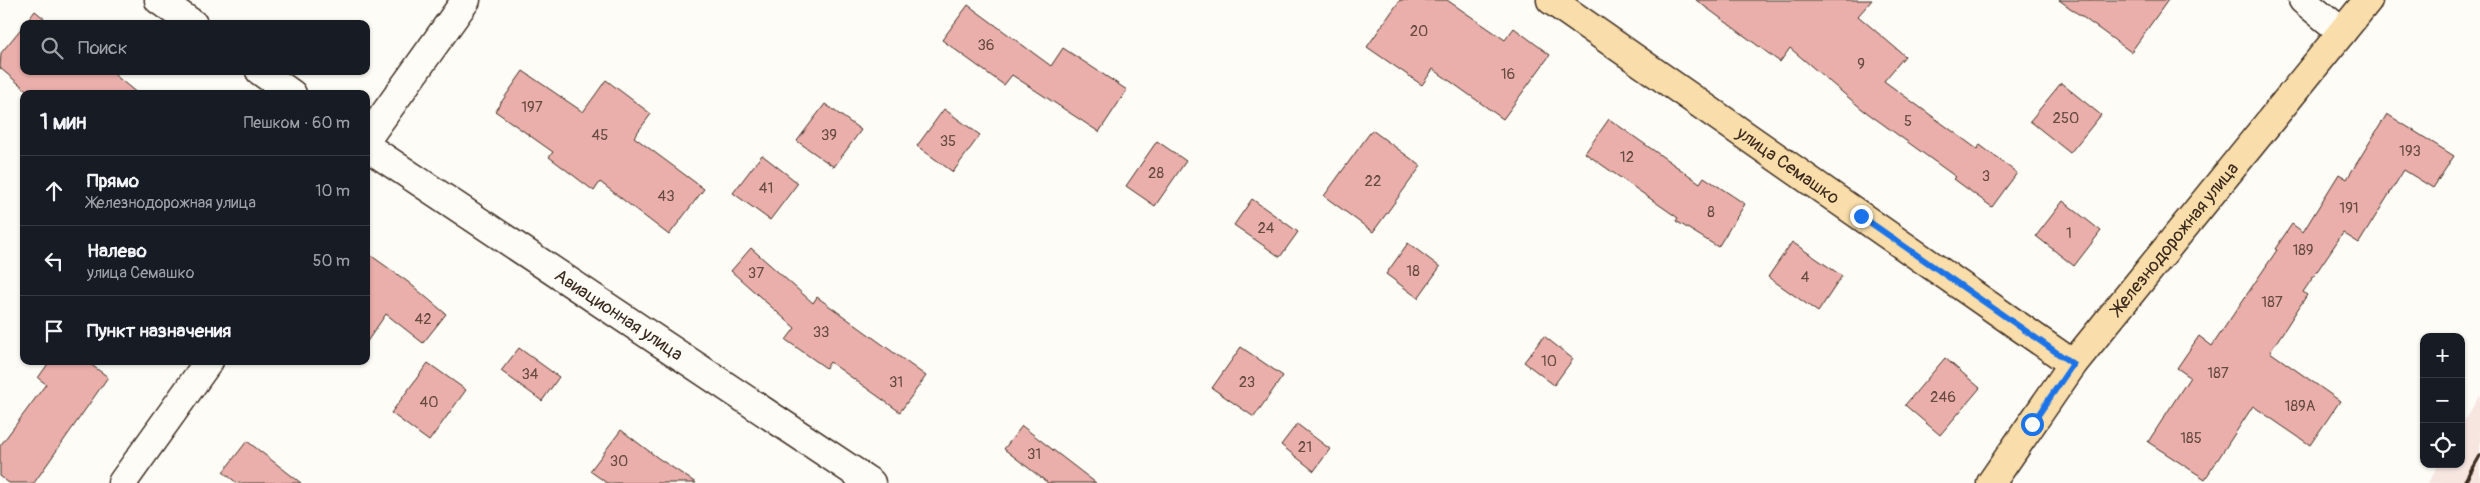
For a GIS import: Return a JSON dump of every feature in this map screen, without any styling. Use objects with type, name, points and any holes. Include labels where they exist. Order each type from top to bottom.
[{"type":"main road","name":"улица Семашко","points":[[1551,0],[2073,364]]},
{"type":"main road","name":"Железнодорожная улица","points":[[1991,483],[2073,364],[2368,0]]},
{"type":"street","points":[[159,0],[187,20]]},
{"type":"street","points":[[370,134],[466,0]]},
{"type":"street","points":[[2303,0],[2342,32]]},
{"type":"street","points":[[266,75],[286,90]]},
{"type":"street","name":"Авиационная улица","points":[[370,149],[871,483]]},
{"type":"street","points":[[122,483],[206,365]]},
{"type":"shaded area","points":[[2480,395],[2480,483],[2428,483],[2437,468],[2465,468],[2465,419]]},
{"type":"building","points":[[1400,0],[1447,0],[1505,40],[1514,28],[1550,55],[1503,119],[1433,69],[1422,85],[1367,47]]},
{"type":"building","points":[[1696,0],[1872,0],[1858,16],[1905,56],[1884,81],[1977,149],[1980,145],[2017,173],[1992,207],[1954,179],[1956,177],[1862,109],[1790,48],[1780,62]]},
{"type":"building","points":[[2059,0],[2168,0],[2131,52]]},
{"type":"building","points":[[968,5],[1051,66],[1063,48],[1127,90],[1099,132],[1012,75],[1004,85],[942,40]]},
{"type":"building","points":[[35,11],[46,20],[28,20]]},
{"type":"building","points":[[20,30],[20,75],[115,75],[133,90],[26,90],[0,68],[1,53]]},
{"type":"building","points":[[523,71],[583,112],[606,80],[651,114],[634,137],[704,189],[669,235],[600,182],[594,191],[549,157],[553,152],[495,111]]},
{"type":"building","points":[[2061,83],[2101,115],[2070,153],[2030,121]]},
{"type":"building","points":[[825,104],[861,130],[834,167],[797,141]]},
{"type":"building","points":[[944,109],[980,135],[953,172],[917,146]]},
{"type":"building","points":[[2387,114],[2454,156],[2433,188],[2404,170],[2359,243],[2343,233],[2303,292],[2307,295],[2270,352],[2340,401],[2310,445],[2253,406],[2205,479],[2148,442],[2190,377],[2177,368],[2199,336],[2212,346],[2277,250],[2275,249],[2292,224],[2303,232],[2339,174],[2347,179]]},
{"type":"building","points":[[1609,119],[1700,183],[1704,177],[1745,204],[1718,247],[1676,221],[1678,218],[1585,153]]},
{"type":"building","points":[[1372,130],[1421,166],[1373,232],[1324,196]]},
{"type":"building","points":[[1157,141],[1186,161],[1155,206],[1126,186]]},
{"type":"building","points":[[762,155],[798,183],[770,220],[733,193]]},
{"type":"building","points":[[1252,199],[1298,232],[1280,257],[1234,225]]},
{"type":"building","points":[[2063,201],[2101,231],[2074,266],[2036,236]]},
{"type":"building","points":[[1792,242],[1842,276],[1818,312],[1768,277]]},
{"type":"building","points":[[1408,243],[1440,267],[1418,298],[1386,274]]},
{"type":"building","points":[[751,248],[813,303],[817,297],[926,376],[900,412],[830,362],[826,368],[786,340],[795,328],[731,271]]},
{"type":"building","points":[[370,255],[408,282],[446,314],[423,343],[386,314],[370,337]]},
{"type":"building","points":[[1544,336],[1573,359],[1554,385],[1524,362]]},
{"type":"building","points":[[1241,347],[1283,376],[1254,417],[1212,388]]},
{"type":"building","points":[[519,348],[559,377],[542,401],[501,371]]},
{"type":"building","points":[[1945,358],[1980,388],[1940,435],[1905,405]]},
{"type":"building","points":[[428,363],[466,390],[429,441],[391,413]]},
{"type":"building","points":[[47,365],[92,365],[108,377],[34,483],[9,483],[0,476],[0,446],[46,384],[38,378]]},
{"type":"building","points":[[1297,424],[1330,449],[1314,471],[1281,445]]},
{"type":"building","points":[[1022,426],[1096,483],[1048,483],[1004,449]]},
{"type":"building","points":[[621,430],[658,458],[696,483],[607,483],[590,471]]},
{"type":"building","points":[[247,441],[301,483],[237,483],[223,472]]},
{"type":"railway","points":[[2464,483],[2480,455]]},
{"type":"route","points":[[1861,216],[2073,364],[2032,424]]}]
